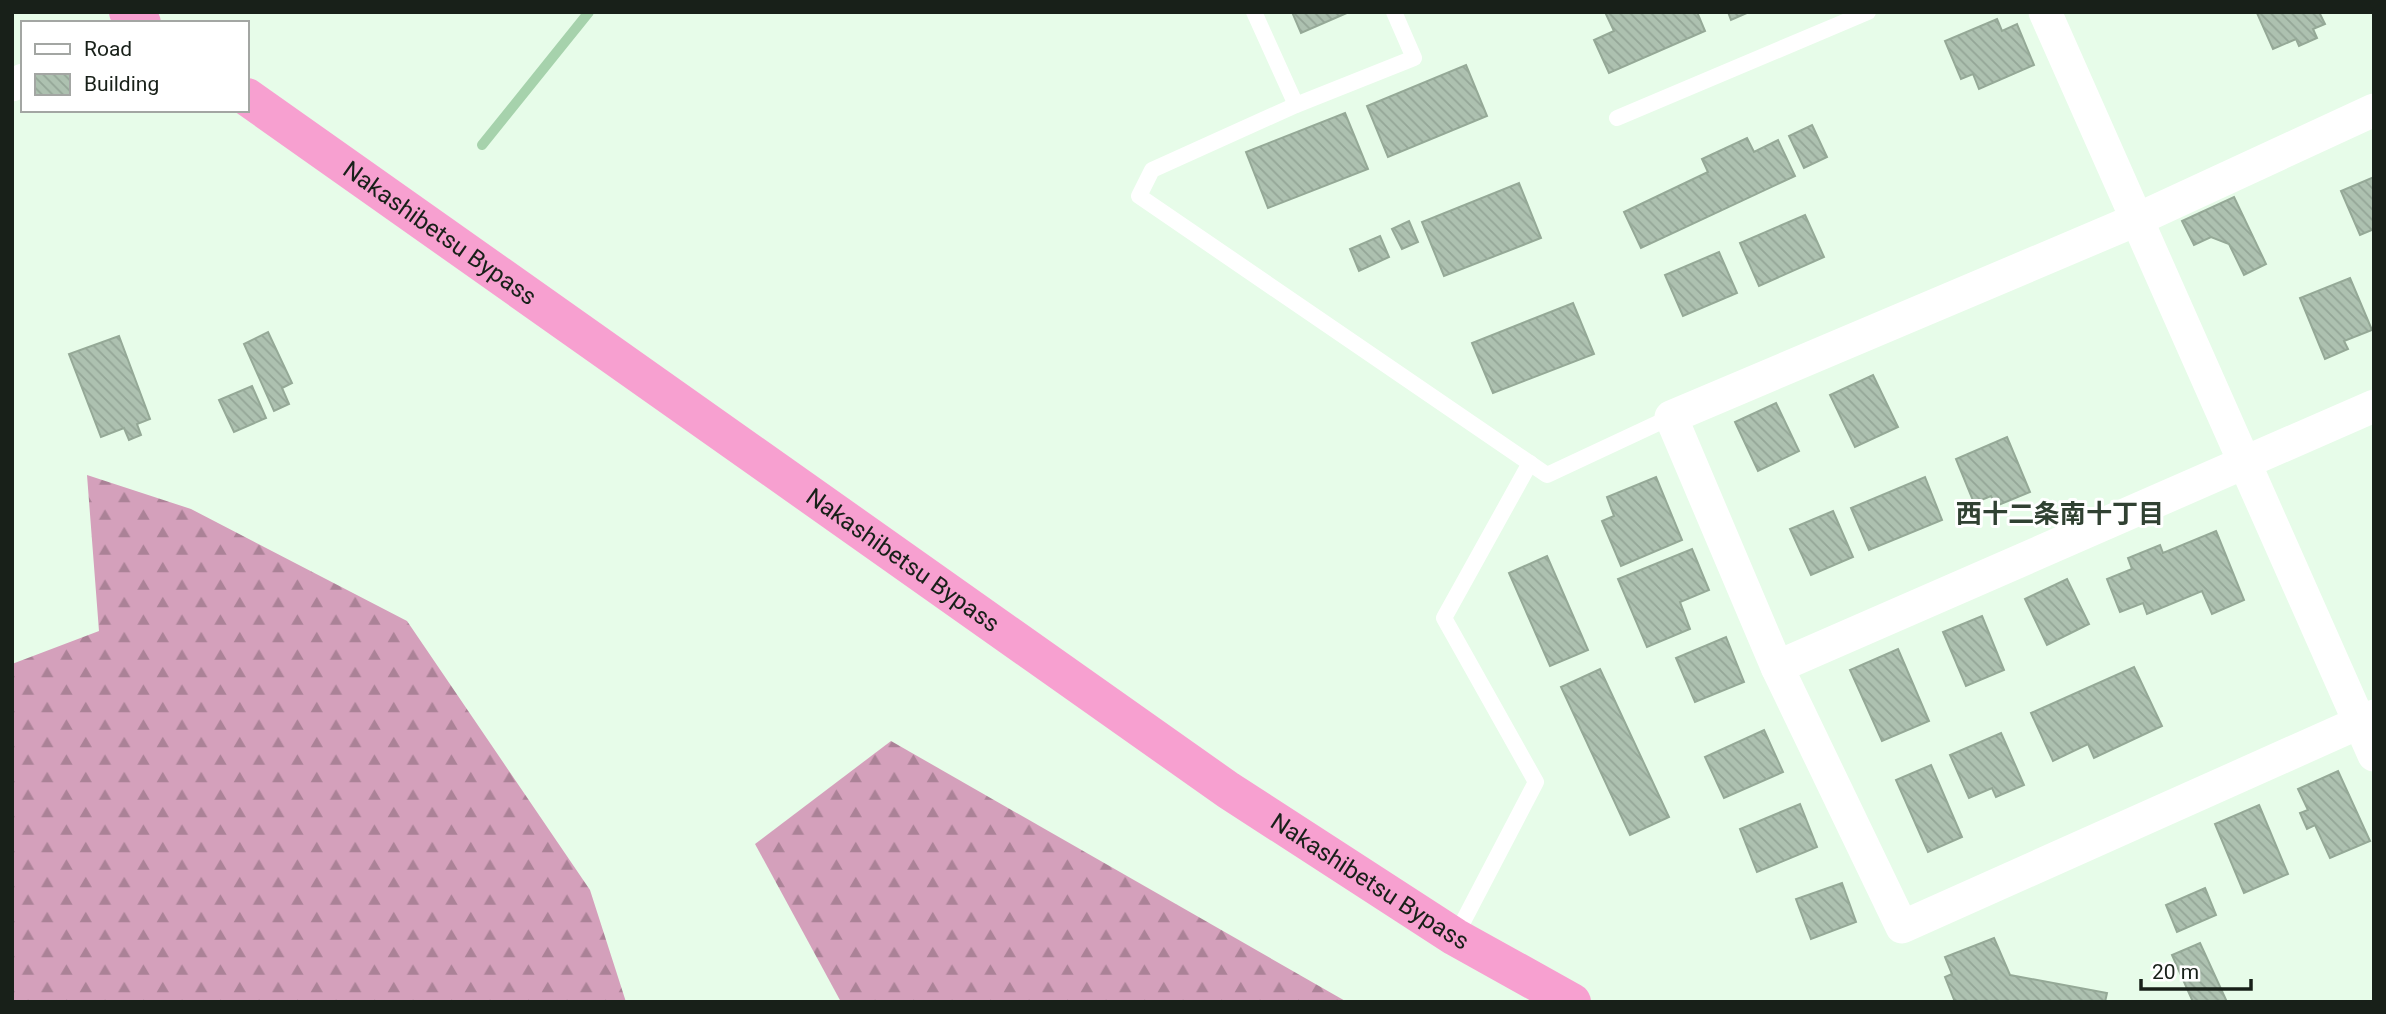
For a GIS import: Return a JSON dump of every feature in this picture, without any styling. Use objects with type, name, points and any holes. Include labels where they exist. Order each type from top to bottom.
[{"type":"highway","name":"Nakashibetsu Bypass","points":[[248,98],[1228,790],[1455,937],[1572,1002]]},
{"type":"street","points":[[2045,12],[2244,462],[2366,719],[2374,755]]},
{"type":"street","points":[[2366,719],[1902,927],[1777,667],[1671,417],[2136,219],[2374,110]]},
{"type":"street","points":[[1777,667],[2374,406]]},
{"type":"lane","points":[[1254,12],[1296,105]]},
{"type":"lane","points":[[1394,12],[1414,58],[1296,105],[1152,170],[1139,196],[1547,475],[1671,417]]},
{"type":"lane","points":[[1617,118],[1868,12]]},
{"type":"lane","points":[[1455,937],[1536,782],[1444,618],[1530,463]]},
{"type":"green space","points":[[87,475],[191,509],[407,621],[590,890],[626,1002],[12,1002],[12,664],[99,631]]},
{"type":"green space","points":[[891,741],[1347,1002],[841,1002],[755,844]]},
{"type":"building","points":[[1292,12],[1349,12],[1301,33]]},
{"type":"building","points":[[1605,12],[1697,12],[1705,31],[1609,73],[1594,40],[1614,31]]},
{"type":"building","points":[[1728,12],[1749,12],[1731,20]]},
{"type":"building","points":[[2319,12],[2325,24],[2313,29],[2317,38],[2299,46],[2296,39],[2273,49],[2257,13]]},
{"type":"building","points":[[1997,19],[2002,31],[2017,24],[2034,65],[1979,89],[1973,74],[1961,79],[1945,41]]},
{"type":"building","points":[[1466,65],[1487,116],[1388,157],[1367,106]]},
{"type":"building","points":[[1345,113],[1368,169],[1268,208],[1246,152]]},
{"type":"building","points":[[1812,125],[1827,157],[1804,168],[1789,136]]},
{"type":"building","points":[[1747,138],[1754,152],[1778,140],[1795,176],[1641,248],[1624,212],[1708,172],[1702,159]]},
{"type":"building","points":[[2374,177],[2374,229],[2360,235],[2341,191]]},
{"type":"building","points":[[1519,183],[1541,238],[1444,276],[1422,222]]},
{"type":"building","points":[[2234,197],[2266,264],[2244,275],[2229,244],[2211,237],[2194,245],[2182,221]]},
{"type":"building","points":[[1805,215],[1824,257],[1759,286],[1740,243]]},
{"type":"building","points":[[1409,221],[1418,242],[1402,249],[1392,229]]},
{"type":"building","points":[[1380,236],[1389,257],[1359,271],[1350,249]]},
{"type":"building","points":[[1719,252],[1737,293],[1683,316],[1665,275]]},
{"type":"building","points":[[2350,278],[2372,330],[2344,341],[2348,349],[2325,359],[2300,298]]},
{"type":"building","points":[[1573,303],[1594,354],[1493,393],[1472,343]]},
{"type":"building","points":[[268,332],[292,383],[282,388],[289,404],[274,411],[244,344]]},
{"type":"building","points":[[119,336],[150,419],[137,424],[141,435],[129,440],[124,428],[101,437],[69,354]]},
{"type":"building","points":[[1873,375],[1898,427],[1855,447],[1830,395]]},
{"type":"building","points":[[252,386],[266,418],[234,432],[219,400]]},
{"type":"building","points":[[1776,403],[1799,451],[1758,471],[1735,422]]},
{"type":"building","points":[[2007,437],[2030,492],[1996,506],[1991,496],[1974,503],[1956,459]]},
{"type":"building","points":[[1656,477],[1682,540],[1621,566],[1602,521],[1614,516],[1607,497]]},
{"type":"building","points":[[1925,477],[1942,520],[1869,550],[1851,508]]},
{"type":"building","points":[[1833,511],[1853,557],[1811,575],[1790,529]]},
{"type":"building","points":[[2216,531],[2244,600],[2212,614],[2202,591],[2147,614],[2143,603],[2120,612],[2107,579],[2132,569],[2128,558],[2160,545],[2163,553]]},
{"type":"building","points":[[1692,549],[1709,590],[1680,602],[1690,629],[1647,647],[1618,579]]},
{"type":"building","points":[[1547,556],[1588,650],[1550,666],[1509,573]]},
{"type":"building","points":[[2067,579],[2089,624],[2047,645],[2025,599]]},
{"type":"building","points":[[1982,616],[2004,670],[1966,686],[1943,632]]},
{"type":"building","points":[[1726,637],[1744,682],[1695,702],[1676,658]]},
{"type":"building","points":[[1898,649],[1929,721],[1882,741],[1850,670]]},
{"type":"building","points":[[2134,667],[2162,726],[2094,758],[2088,744],[2053,761],[2031,713]]},
{"type":"building","points":[[1600,669],[1669,817],[1630,835],[1561,687]]},
{"type":"building","points":[[1764,730],[1783,772],[1724,798],[1705,757]]},
{"type":"building","points":[[2001,733],[2024,785],[1996,797],[1992,788],[1969,798],[1950,755]]},
{"type":"building","points":[[1931,765],[1962,837],[1928,852],[1896,780]]},
{"type":"building","points":[[2338,771],[2370,841],[2330,858],[2315,825],[2307,829],[2300,813],[2308,810],[2298,789]]},
{"type":"building","points":[[1800,804],[1817,847],[1757,872],[1740,829]]},
{"type":"building","points":[[2259,805],[2288,874],[2244,893],[2215,824]]},
{"type":"building","points":[[1842,883],[1856,922],[1811,939],[1796,899]]},
{"type":"building","points":[[2205,888],[2216,915],[2177,932],[2166,905]]},
{"type":"building","points":[[1994,938],[2010,975],[2107,993],[2105,1002],[1955,1002],[1945,977],[1952,974],[1945,957]]},
{"type":"building","points":[[2200,943],[2227,1002],[2193,1002],[2172,955]]},
{"type":"waterway","points":[[482,145],[589,12]]},
{"type":"district","name":"西十二条南十丁目","points":[[2060,514]]}]
